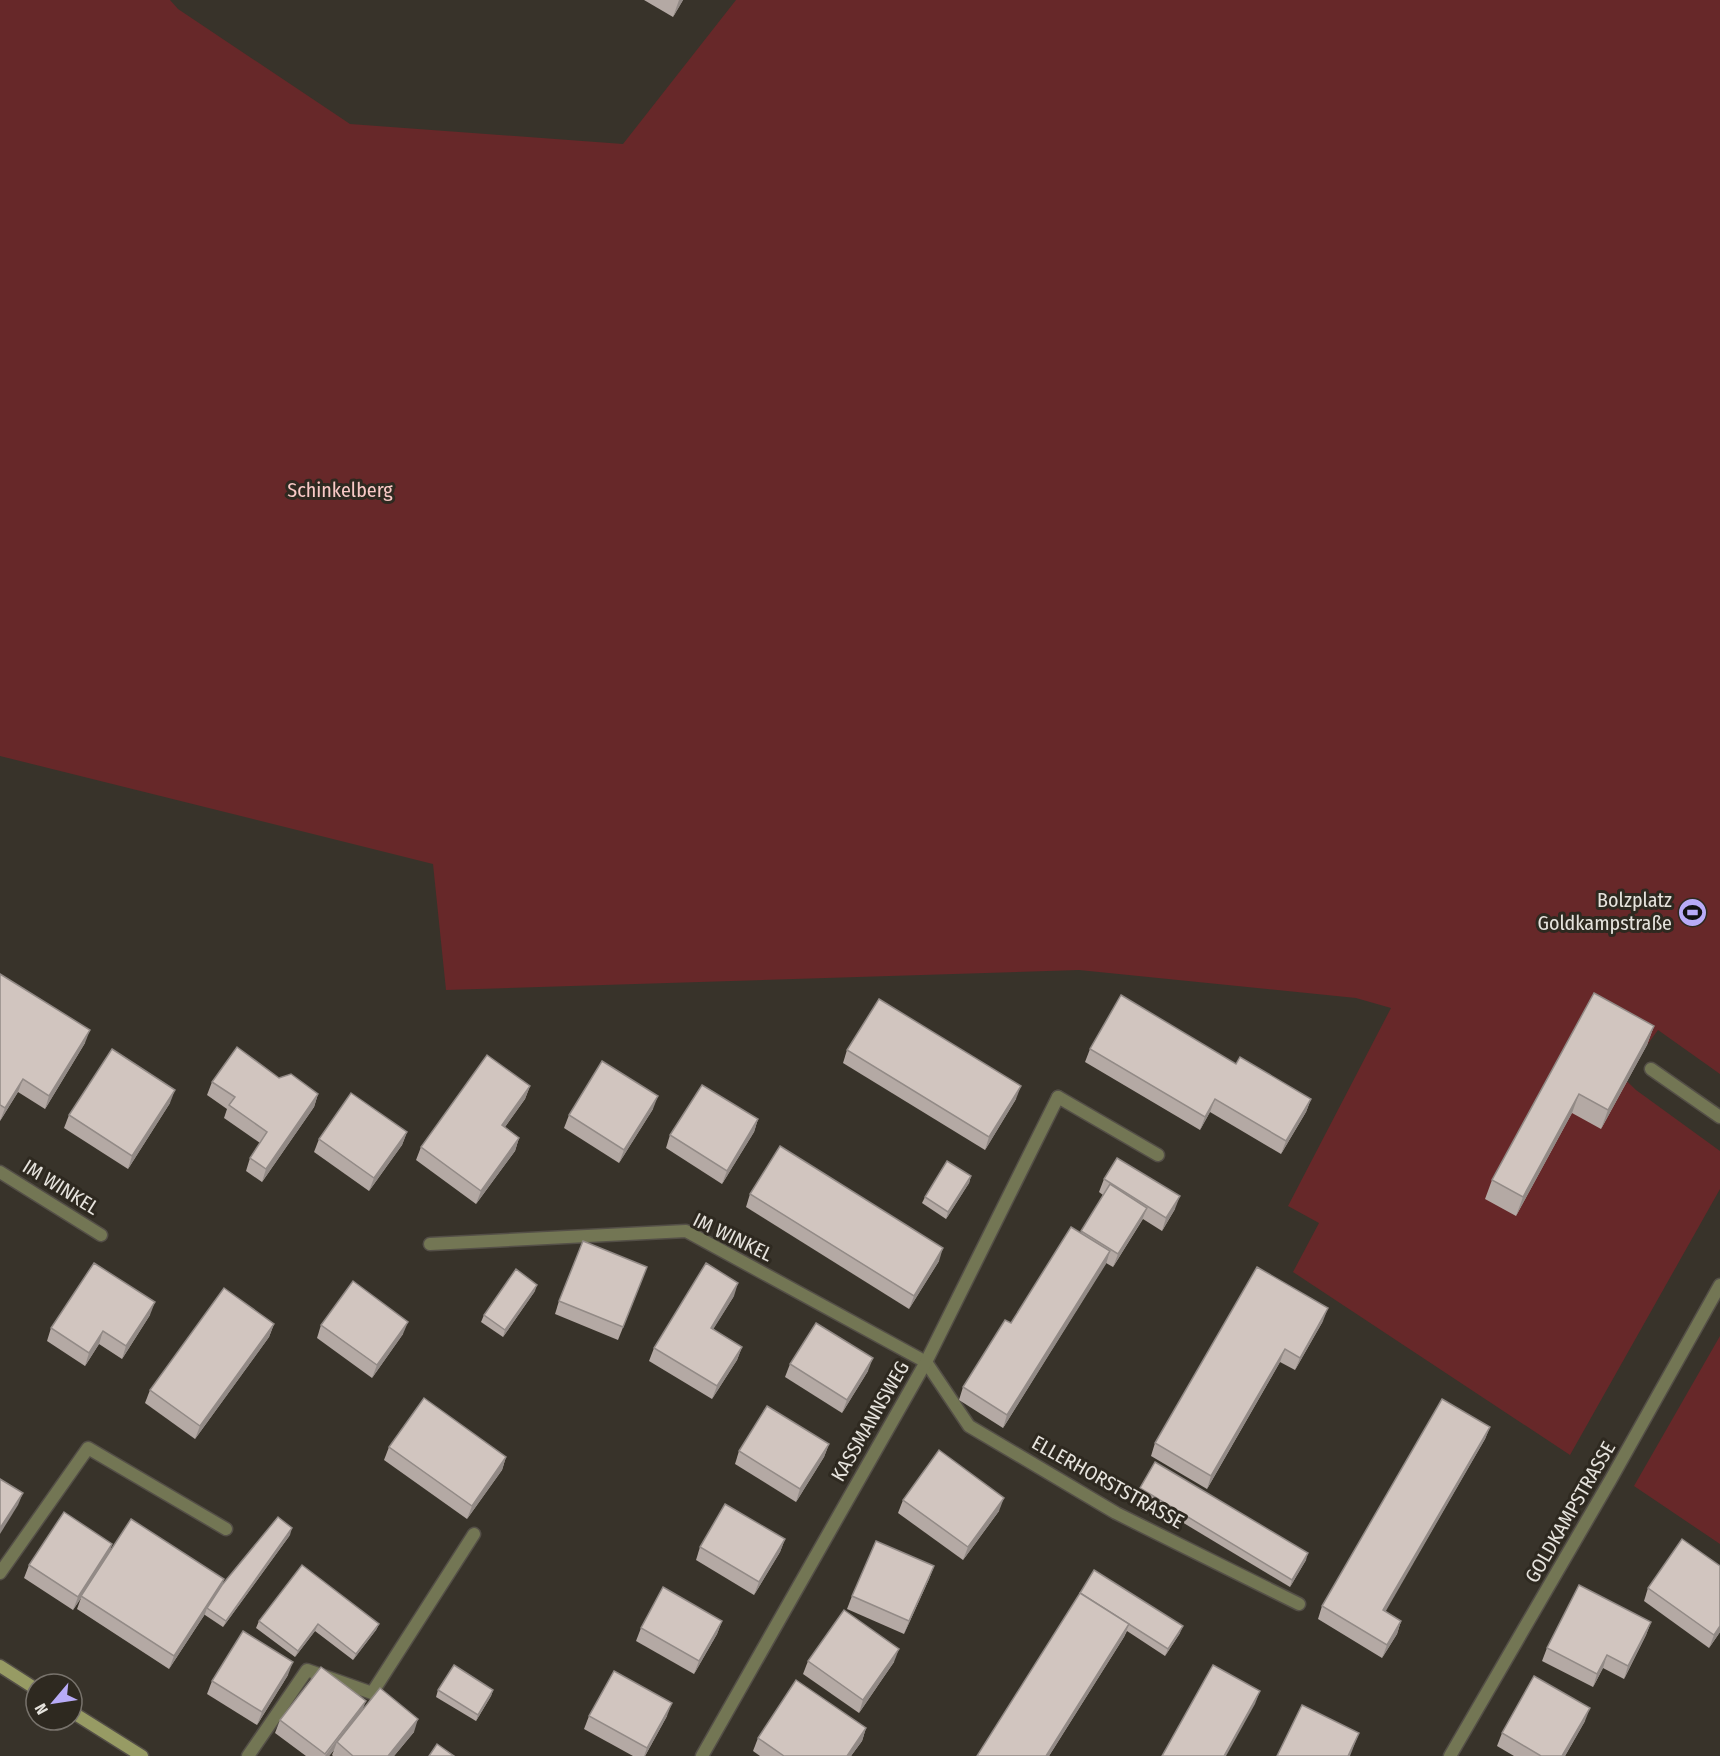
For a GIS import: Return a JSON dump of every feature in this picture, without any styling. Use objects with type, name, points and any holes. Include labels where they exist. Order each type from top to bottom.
[{"type":"main road","points":[[0,1668],[24,1682]]},
{"type":"main road","points":[[84,1720],[142,1756]]},
{"type":"street","points":[[1651,1069],[1720,1117]]},
{"type":"street","name":"KASSMANNSWEG","points":[[702,1756],[926,1362],[1058,1097],[1158,1155]]},
{"type":"street","name":"IM WINKEL","points":[[0,1172],[102,1235]]},
{"type":"street","name":"IM WINKEL","points":[[430,1244],[686,1231],[926,1362]]},
{"type":"street","name":"GOLDKAMPSTRASSE","points":[[1450,1756],[1611,1479],[1720,1285]]},
{"type":"street","name":"ELLERHORSTSTRASSE","points":[[926,1362],[969,1426],[1116,1513],[1299,1604]]},
{"type":"street","points":[[0,1573],[88,1448],[226,1529]]},
{"type":"street","points":[[248,1756],[307,1670],[372,1693],[474,1534]]},
{"type":"green space","name":"Schinkelberg","points":[[0,0],[170,0],[178,9],[350,124],[623,144],[736,0],[1720,0],[1720,1074],[1658,1030],[1647,1045],[1588,1012],[1598,1053],[1636,1090],[1720,1151],[1720,1189],[1570,1455],[1293,1272],[1319,1223],[1288,1206],[1391,1008],[1356,998],[1079,970],[446,990],[433,864],[0,756]]},
{"type":"green space","points":[[1720,1336],[1720,1544],[1634,1486]]},
{"type":"building","points":[[0,974],[90,1030],[49,1096],[23,1079],[5,1108],[0,1105]]},
{"type":"building","points":[[1594,993],[1654,1026],[1608,1110],[1579,1094],[1523,1197],[1492,1180]]},
{"type":"building","points":[[1121,995],[1236,1064],[1240,1057],[1311,1099],[1286,1141],[1215,1099],[1205,1117],[1090,1049]]},
{"type":"building","points":[[879,999],[1021,1086],[989,1137],[847,1050]]},
{"type":"building","points":[[237,1047],[279,1078],[291,1074],[318,1094],[266,1169],[250,1158],[267,1132],[229,1105],[235,1097],[212,1082]]},
{"type":"building","points":[[112,1049],[175,1090],[132,1156],[69,1115]]},
{"type":"building","points":[[487,1055],[530,1086],[502,1125],[519,1138],[481,1191],[421,1147]]},
{"type":"building","points":[[602,1061],[658,1096],[624,1150],[569,1115]]},
{"type":"building","points":[[702,1085],[758,1119],[727,1171],[670,1135]]},
{"type":"building","points":[[351,1093],[407,1132],[374,1178],[319,1139]]},
{"type":"building","points":[[780,1146],[943,1248],[914,1296],[750,1194]]},
{"type":"building","points":[[1117,1158],[1180,1196],[1166,1218],[1104,1179]]},
{"type":"building","points":[[947,1161],[971,1176],[948,1212],[925,1197]]},
{"type":"building","points":[[1110,1184],[1147,1208],[1118,1254],[1081,1231]]},
{"type":"building","points":[[1071,1227],[1110,1251],[1007,1415],[963,1387],[1005,1320],[1011,1323]]},
{"type":"building","points":[[583,1241],[647,1267],[623,1327],[559,1301]]},
{"type":"building","points":[[94,1263],[155,1302],[126,1346],[103,1331],[89,1353],[51,1328]]},
{"type":"building","points":[[706,1263],[738,1283],[711,1328],[742,1347],[717,1386],[654,1348]]},
{"type":"building","points":[[1257,1267],[1328,1308],[1300,1358],[1285,1349],[1211,1476],[1155,1443]]},
{"type":"building","points":[[516,1269],[537,1285],[505,1330],[484,1315]]},
{"type":"building","points":[[353,1281],[408,1322],[377,1365],[321,1325]]},
{"type":"building","points":[[224,1288],[274,1324],[200,1426],[150,1390]]},
{"type":"building","points":[[816,1323],[873,1358],[847,1400],[790,1364]]},
{"type":"building","points":[[424,1398],[506,1457],[472,1506],[389,1447]]},
{"type":"building","points":[[1442,1399],[1490,1427],[1383,1610],[1401,1621],[1387,1645],[1322,1606]]},
{"type":"building","points":[[767,1406],[829,1444],[800,1489],[739,1451]]},
{"type":"building","points":[[939,1450],[1004,1498],[968,1547],[903,1500]]},
{"type":"building","points":[[1155,1462],[1308,1553],[1292,1580],[1140,1488]]},
{"type":"building","points":[[0,1479],[23,1493],[0,1528]]},
{"type":"building","points":[[725,1504],[785,1539],[759,1582],[700,1547]]},
{"type":"building","points":[[64,1512],[112,1544],[78,1597],[29,1565]]},
{"type":"building","points":[[278,1517],[292,1528],[226,1621],[207,1608],[222,1585]]},
{"type":"building","points":[[131,1519],[224,1579],[174,1656],[81,1596]]},
{"type":"building","points":[[1682,1539],[1720,1566],[1720,1626],[1714,1635],[1648,1588]]},
{"type":"building","points":[[876,1541],[934,1566],[909,1621],[852,1596]]},
{"type":"building","points":[[302,1565],[379,1624],[356,1654],[318,1624],[298,1651],[259,1621]]},
{"type":"building","points":[[1094,1570],[1183,1626],[1168,1649],[1080,1593]]},
{"type":"building","points":[[1579,1585],[1651,1622],[1628,1666],[1607,1655],[1597,1674],[1547,1648]]},
{"type":"building","points":[[663,1587],[722,1621],[699,1661],[641,1628]]},
{"type":"building","points":[[1080,1593],[1129,1624],[1046,1756],[977,1756]]},
{"type":"building","points":[[844,1610],[899,1649],[863,1700],[808,1661]]},
{"type":"building","points":[[243,1631],[293,1662],[262,1712],[212,1681]]},
{"type":"building","points":[[454,1665],[493,1690],[478,1715],[438,1690]]},
{"type":"building","points":[[1213,1665],[1260,1691],[1224,1756],[1162,1756]]},
{"type":"building","points":[[321,1667],[366,1701],[325,1754],[280,1720]]},
{"type":"building","points":[[614,1671],[672,1703],[647,1748],[589,1716]]},
{"type":"building","points":[[1534,1676],[1590,1708],[1562,1756],[1541,1756],[1502,1733]]},
{"type":"building","points":[[796,1680],[866,1728],[847,1756],[784,1756],[758,1738]]},
{"type":"building","points":[[380,1688],[418,1719],[388,1756],[353,1756],[337,1742]]},
{"type":"building","points":[[1302,1705],[1359,1733],[1348,1756],[1277,1756]]},
{"type":"building","points":[[437,1744],[454,1756],[429,1756]]},
{"type":"place","name":"Bolzplatz Goldkampstraße","points":[[1693,912]]}]
